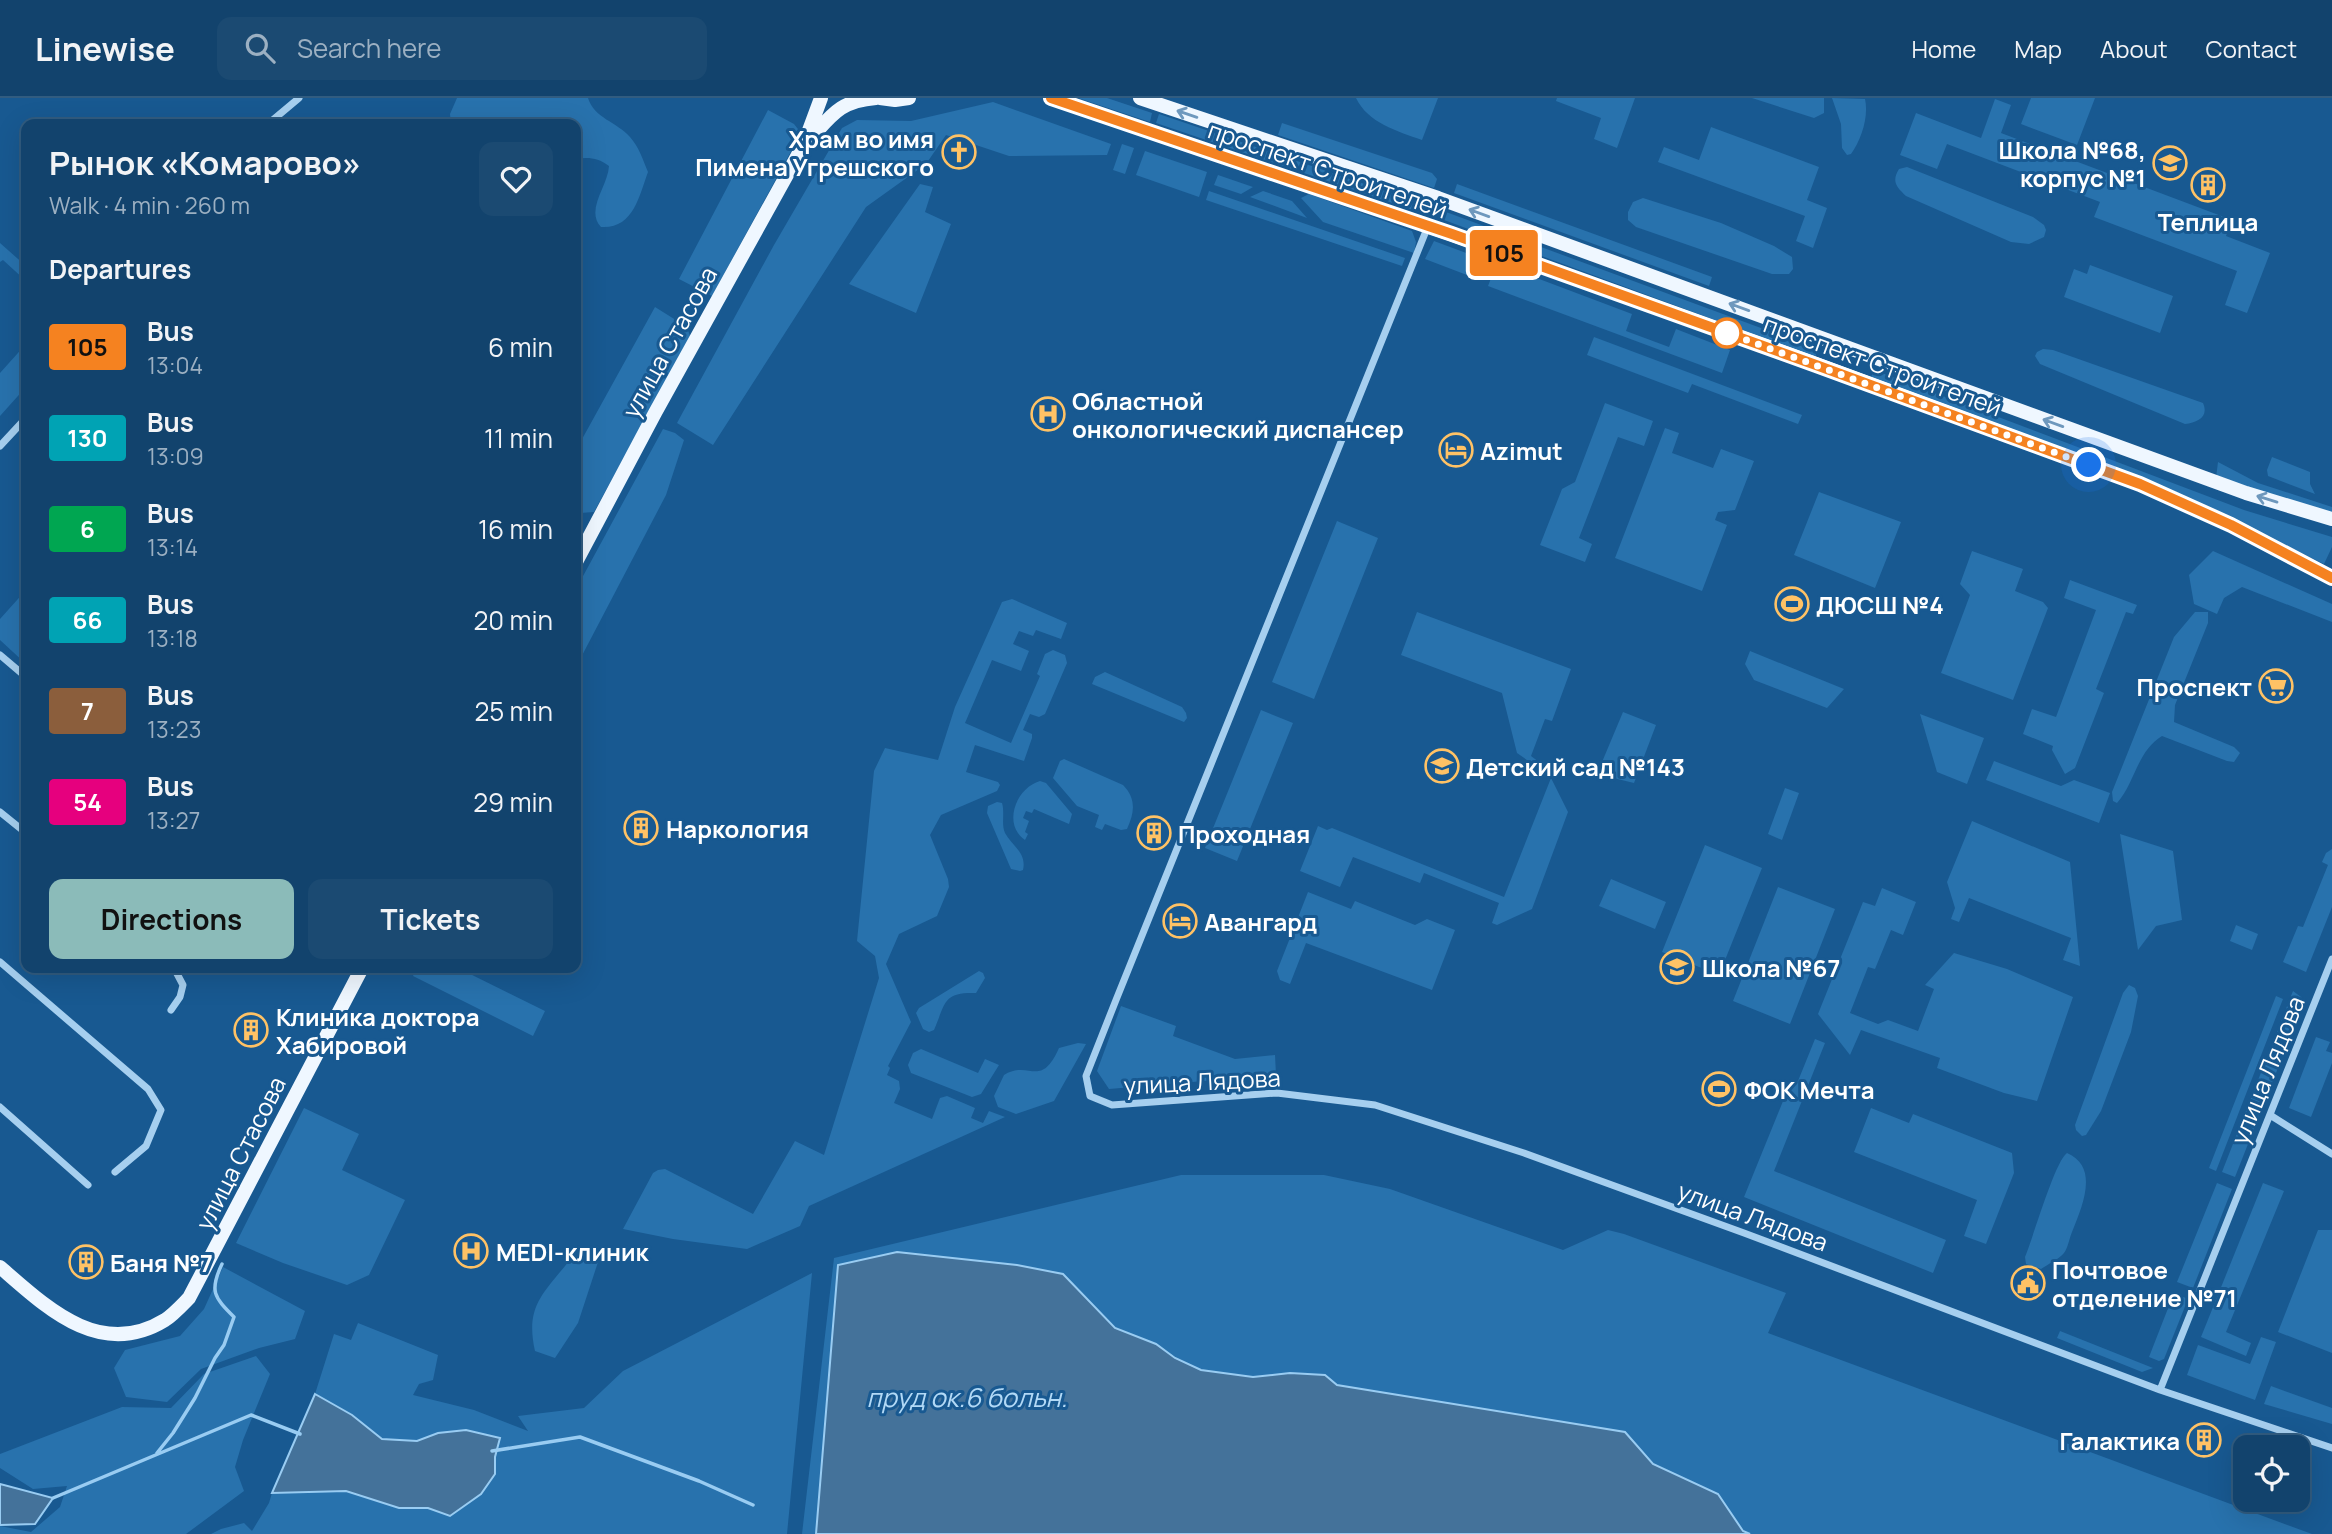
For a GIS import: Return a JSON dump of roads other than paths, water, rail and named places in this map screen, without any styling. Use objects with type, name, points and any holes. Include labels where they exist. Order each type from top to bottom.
[{"type":"main road","name":"улица Стасова","points":[[581,553],[804,144],[821,98]]},
{"type":"main road","name":"улица Стасова","points":[[804,144],[839,107],[862,99],[878,98]]},
{"type":"main road","points":[[878,98],[909,98]]},
{"type":"main road","name":"проспект Строителей","points":[[1051,98],[1428,226],[2140,484],[2231,525],[2332,578]]},
{"type":"main road","name":"проспект Строителей","points":[[1140,98],[1438,198],[2246,492],[2332,519]]},
{"type":"main road","name":"улица Стасова","points":[[0,1267],[59,1317],[96,1332],[132,1334],[166,1320],[189,1298],[359,973]]},
{"type":"street","points":[[274,119],[299,98]]},
{"type":"street","name":"улица Лядова","points":[[1428,226],[1086,1076],[1090,1096],[1112,1105],[1277,1093],[1375,1105],[1524,1153],[2160,1390],[2332,1448]]},
{"type":"street","points":[[0,446],[21,423]]},
{"type":"street","points":[[0,655],[21,673]]},
{"type":"street","points":[[0,812],[21,829]]},
{"type":"street","name":"улица Лядова","points":[[2160,1390],[2332,959]]},
{"type":"street","points":[[0,962],[148,1089],[161,1110],[146,1146],[115,1172]]},
{"type":"street","points":[[171,1010],[180,997],[183,985],[177,973]]},
{"type":"street","points":[[0,1107],[88,1185]]},
{"type":"street","points":[[2270,1115],[2332,1154]]},
{"type":"water","name":"пруд ок.6 больн.","points":[[897,1252],[1017,1265],[1063,1274],[1115,1328],[1156,1344],[1175,1358],[1201,1370],[1253,1377],[1290,1373],[1325,1375],[1337,1385],[1625,1432],[1653,1464],[1718,1494],[1743,1531],[1750,1534],[816,1534],[838,1265]]},
{"type":"water","points":[[315,1394],[352,1415],[382,1439],[417,1441],[438,1433],[466,1430],[500,1438],[495,1457],[495,1474],[481,1494],[450,1516],[428,1508],[399,1508],[346,1491],[272,1493]]},
{"type":"water","points":[[0,1484],[53,1498],[35,1524],[0,1525]]},
{"type":"waterway","points":[[157,1453],[195,1398],[224,1345],[234,1317],[216,1293],[216,1281],[222,1264]]},
{"type":"waterway","points":[[53,1498],[251,1415],[300,1434]]},
{"type":"waterway","points":[[492,1451],[580,1437],[699,1481],[753,1505]]},
{"type":"place","name":"Храм во имя Пимена Угрешского","points":[[959,152]]},
{"type":"place","name":"Школа №68, корпус №1","points":[[2170,163]]},
{"type":"place","name":"Теплица","points":[[2208,185]]},
{"type":"place","name":"Областной онкологический диспансер","points":[[1048,414]]},
{"type":"place","name":"Azimut","points":[[1456,450]]},
{"type":"place","name":"ДЮСШ №4","points":[[1792,604]]},
{"type":"place","name":"Проспект","points":[[2276,686]]},
{"type":"place","name":"Детский сад №143","points":[[1442,766]]},
{"type":"place","name":"Наркология","points":[[641,828]]},
{"type":"place","name":"Проходная","points":[[1154,833]]},
{"type":"place","name":"Авангард","points":[[1180,921]]},
{"type":"place","name":"Школа №67","points":[[1677,967]]},
{"type":"place","name":"Клиника доктора Хабировой","points":[[251,1030]]},
{"type":"place","name":"ФОК Мечта","points":[[1719,1089]]},
{"type":"place","name":"MEDI-клиник","points":[[471,1251]]},
{"type":"place","name":"Баня №7","points":[[86,1262]]},
{"type":"place","name":"Почтовое отделение №71","points":[[2028,1283]]},
{"type":"place","name":"Галактика","points":[[2204,1440]]}]
